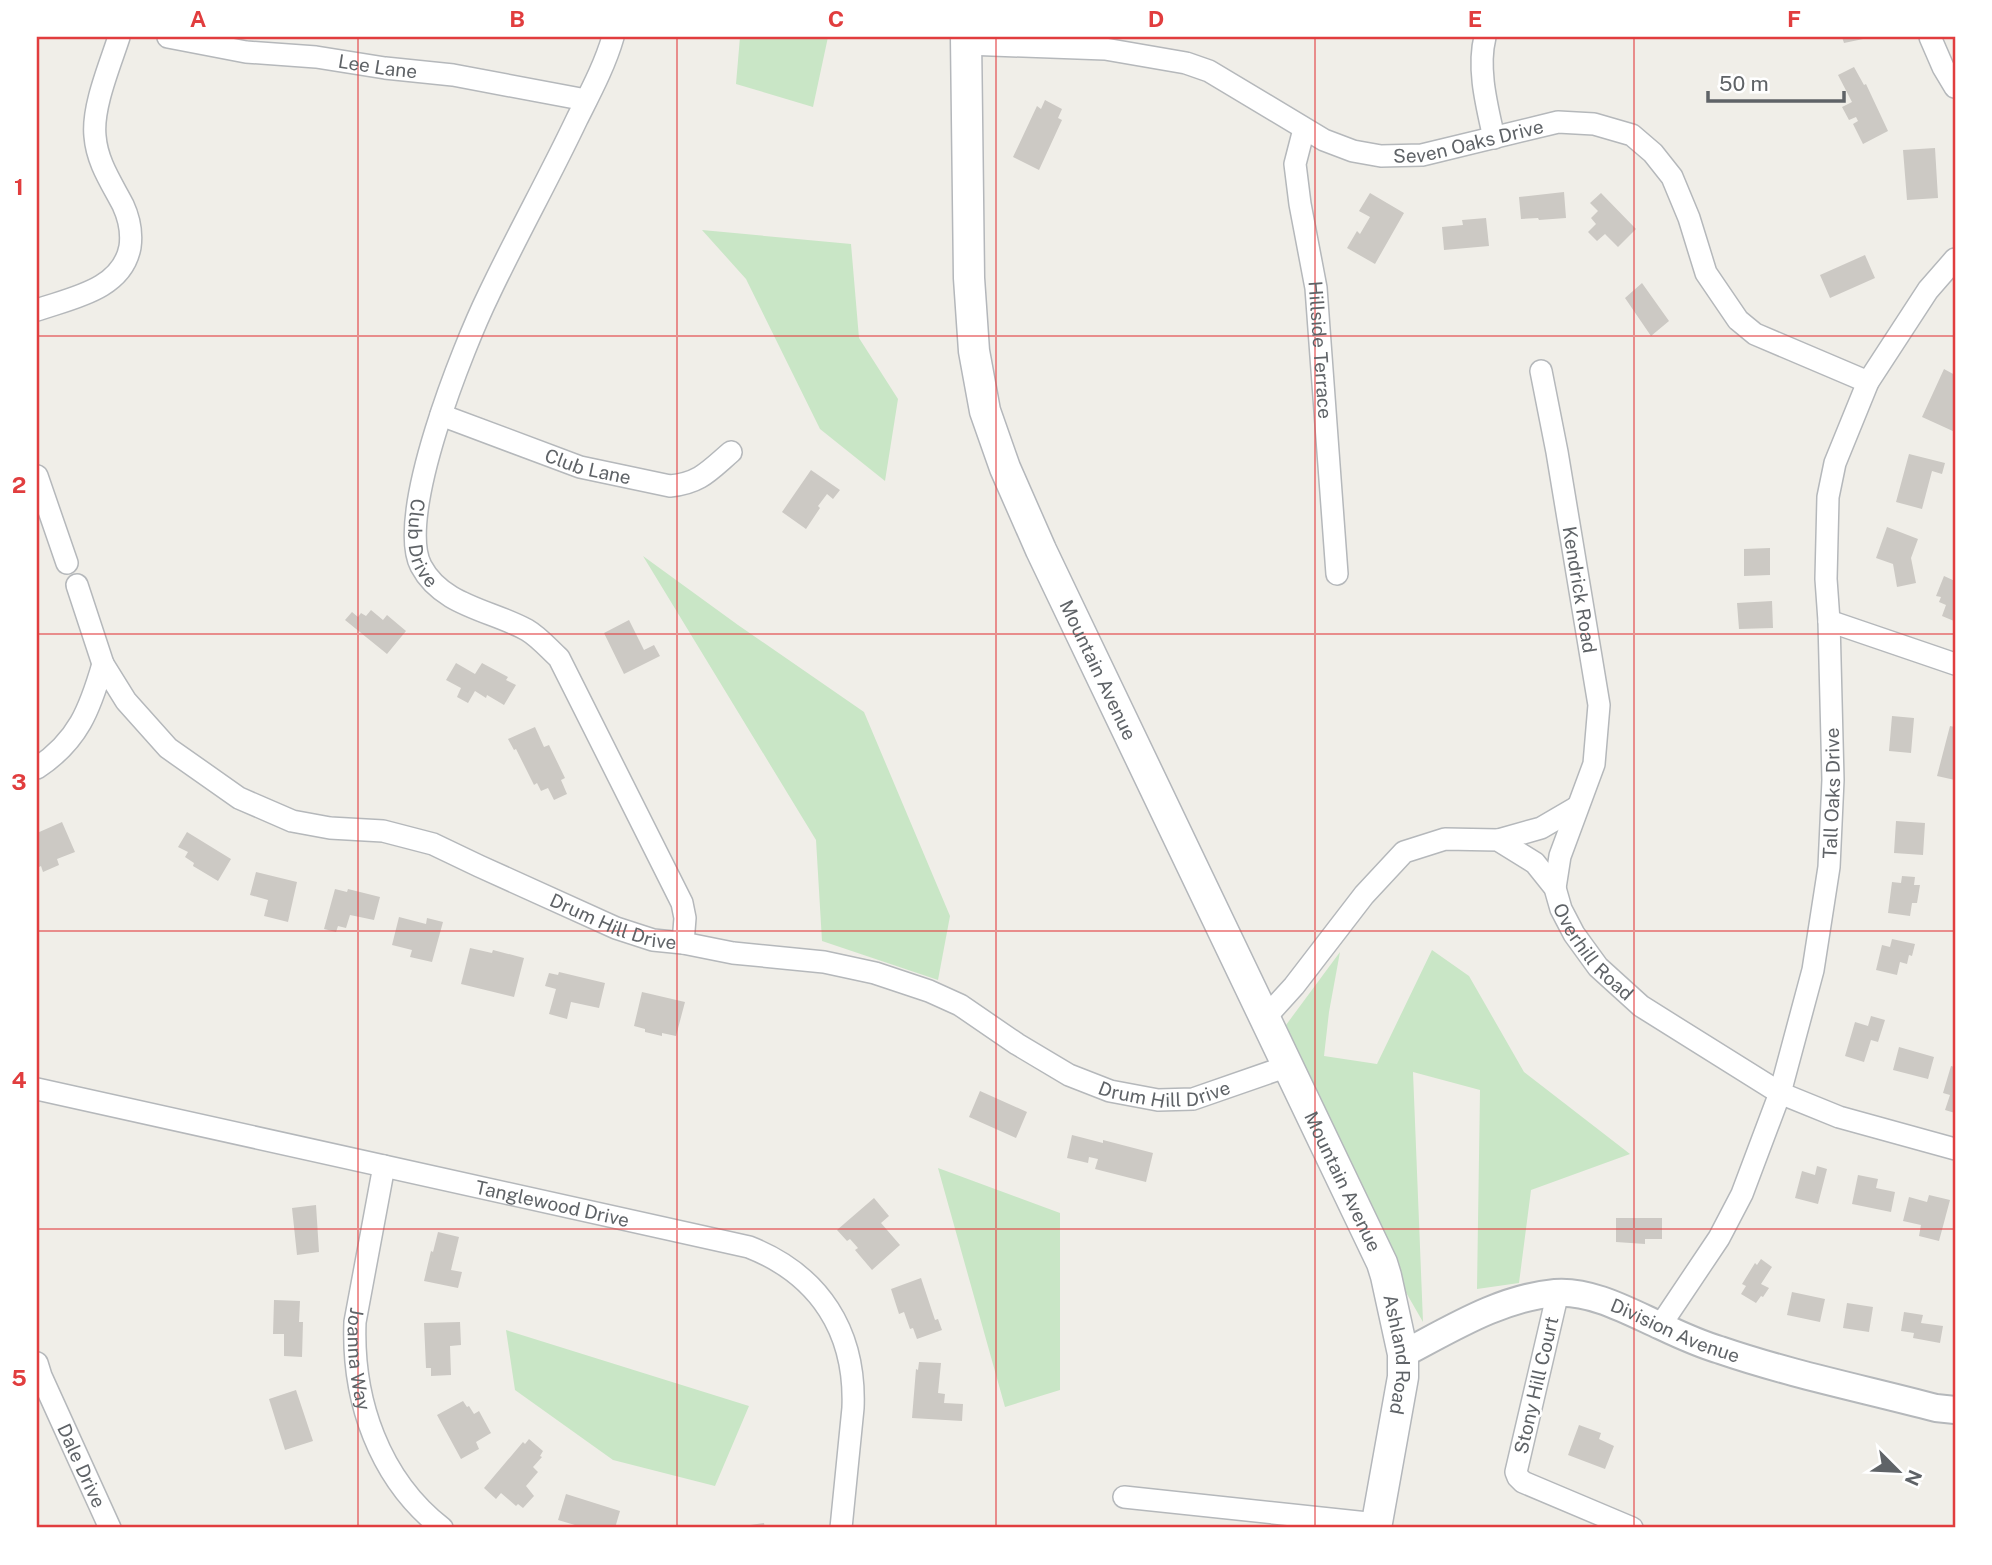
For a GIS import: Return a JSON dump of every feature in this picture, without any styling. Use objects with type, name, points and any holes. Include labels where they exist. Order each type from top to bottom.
[{"type":"main road","name":"Mountain Avenue","points":[[966,40],[969,278],[974,351],[985,411],[1005,468],[1032,531],[1382,1263]]},
{"type":"main road","name":"Ashland Road","points":[[1377,1526],[1403,1377],[1403,1354],[1382,1263]]},
{"type":"street","points":[[37,310],[106,284],[124,264],[129,250],[131,239],[125,208],[97,155],[94,134],[96,113],[119,37]]},
{"type":"street","name":"Lee Lane","points":[[168,37],[246,52],[316,57],[453,75],[586,100]]},
{"type":"street","name":"Club Drive","points":[[613,37],[547,183],[488,295],[441,415],[418,498],[415,548],[420,565],[442,592],[529,632],[559,658],[682,903],[685,919],[683,943]]},
{"type":"street","points":[[1485,37],[1483,70],[1494,138]]},
{"type":"street","points":[[1930,37],[1942,67],[1955,87]]},
{"type":"street","name":"Seven Oaks Drive","points":[[966,40],[1105,49],[1186,63],[1209,71],[1324,140],[1353,151],[1381,156],[1422,155],[1558,122],[1594,124],[1632,135],[1653,153],[1672,177],[1689,218],[1706,273],[1738,320],[1755,334],[1868,382]]},
{"type":"street","name":"Hillside Terrace","points":[[1304,129],[1295,164],[1316,288],[1337,574]]},
{"type":"street","name":"Tall Oaks Drive","points":[[1660,1326],[1719,1238],[1742,1194],[1780,1093],[1814,970],[1829,867],[1833,780],[1826,579],[1828,497],[1835,463],[1868,382],[1928,290],[1955,259]]},
{"type":"street","name":"Kendrick Road","points":[[1541,371],[1599,705],[1594,764],[1560,856],[1555,888]]},
{"type":"street","name":"Club Lane","points":[[441,415],[580,467],[670,486],[698,480],[731,452]]},
{"type":"street","points":[[37,476],[67,563]]},
{"type":"street","name":"Drum Hill Drive","points":[[77,585],[103,664],[126,701],[162,742],[215,783],[274,815],[311,826],[383,831],[409,836],[433,844],[616,928],[653,940],[733,953],[824,962],[929,991],[960,1005],[1017,1044],[1069,1074],[1111,1091],[1158,1100],[1193,1100],[1288,1066]]},
{"type":"street","points":[[1829,621],[1955,664]]},
{"type":"street","points":[[37,768],[72,738],[92,701],[103,664]]},
{"type":"street","points":[[1498,841],[1541,828],[1577,807]]},
{"type":"street","name":"Overhill Road","points":[[1265,1018],[1301,977],[1364,895],[1404,852],[1445,839],[1498,841],[1535,863],[1555,888],[1561,909],[1574,934],[1598,967],[1641,1006],[1780,1093],[1839,1117],[1955,1149]]},
{"type":"street","name":"Tanglewood Drive","points":[[38,1094],[384,1166],[749,1247],[771,1256],[815,1290],[841,1330],[850,1361],[853,1401],[841,1528]]},
{"type":"street","name":"Joanna Way","points":[[384,1166],[355,1322],[356,1372],[367,1422],[389,1467],[420,1507],[442,1528]]},
{"type":"street","name":"Division Avenue","points":[[1403,1354],[1480,1314],[1516,1300],[1558,1292],[1590,1297],[1626,1308],[1660,1326],[1719,1350],[1897,1398],[1955,1410]]},
{"type":"street","name":"Stony Hill Court","points":[[1558,1292],[1516,1472],[1523,1482],[1632,1528]]},
{"type":"street","name":"Dale Drive","points":[[37,1363],[110,1528]]},
{"type":"street","points":[[1124,1497],[1377,1526]]},
{"type":"green space","points":[[740,37],[828,37],[813,107],[736,84]]},
{"type":"green space","points":[[702,230],[851,244],[859,338],[898,399],[885,481],[820,429],[746,279]]},
{"type":"green space","points":[[643,556],[864,712],[950,916],[938,980],[822,941],[816,840]]},
{"type":"green space","points":[[1432,950],[1469,976],[1524,1072],[1630,1154],[1531,1190],[1519,1283],[1477,1289],[1480,1090],[1413,1072],[1423,1322],[1404,1289],[1286,1025],[1340,952],[1324,1056],[1377,1064]]},
{"type":"green space","points":[[938,1168],[1060,1213],[1060,1390],[1005,1407]]},
{"type":"green space","points":[[506,1330],[749,1406],[715,1486],[613,1460],[515,1390]]},
{"type":"building","points":[[1842,37],[1868,37],[1868,38],[1844,43]]},
{"type":"building","points":[[1854,67],[1864,85],[1866,84],[1888,131],[1863,144],[1853,124],[1858,121],[1856,117],[1849,120],[1842,107],[1852,102],[1838,75]]},
{"type":"building","points":[[1045,100],[1062,109],[1058,118],[1062,120],[1039,170],[1013,157],[1037,106],[1041,109]]},
{"type":"building","points":[[1935,148],[1938,198],[1907,200],[1903,150]]},
{"type":"building","points":[[1564,192],[1566,218],[1521,219],[1519,197]]},
{"type":"building","points":[[1370,193],[1404,213],[1375,264],[1347,248],[1370,217],[1359,211]]},
{"type":"building","points":[[1601,193],[1636,229],[1618,247],[1605,234],[1597,241],[1588,232],[1596,224],[1591,218],[1598,211],[1590,203]]},
{"type":"building","points":[[1486,218],[1489,246],[1444,250],[1442,227],[1463,225],[1462,220]]},
{"type":"building","points":[[1865,255],[1875,278],[1830,298],[1820,275]]},
{"type":"building","points":[[1642,283],[1669,321],[1651,336],[1625,298]]},
{"type":"building","points":[[1944,369],[1955,375],[1955,432],[1922,417]]},
{"type":"building","points":[[1909,454],[1945,463],[1942,474],[1932,471],[1922,509],[1896,502]]},
{"type":"building","points":[[811,470],[840,490],[833,499],[827,494],[806,529],[782,512]]},
{"type":"building","points":[[1887,527],[1918,539],[1911,558],[1916,583],[1897,587],[1893,564],[1876,558]]},
{"type":"building","points":[[1770,548],[1770,575],[1744,576],[1744,549]]},
{"type":"building","points":[[1944,576],[1955,581],[1954,621],[1942,616],[1946,605],[1939,602],[1941,597],[1936,596]]},
{"type":"building","points":[[1772,601],[1773,628],[1739,629],[1737,603]]},
{"type":"building","points":[[371,610],[383,620],[387,615],[406,631],[387,654],[345,620],[352,612],[358,617],[361,613],[366,616]]},
{"type":"building","points":[[629,620],[644,650],[654,645],[660,656],[624,674],[604,633]]},
{"type":"building","points":[[456,663],[475,674],[482,663],[508,677],[506,680],[516,685],[504,705],[475,691],[468,703],[457,697],[461,688],[446,680]]},
{"type":"building","points":[[1892,716],[1914,718],[1911,753],[1889,751]]},
{"type":"building","points":[[1950,726],[1955,727],[1955,780],[1937,776]]},
{"type":"building","points":[[535,727],[544,747],[549,745],[565,778],[561,780],[567,794],[554,800],[548,788],[541,791],[537,783],[534,785],[508,739]]},
{"type":"building","points":[[1896,821],[1925,823],[1923,855],[1894,853]]},
{"type":"building","points":[[62,822],[75,852],[57,859],[59,865],[43,872],[41,866],[37,868],[37,833]]},
{"type":"building","points":[[187,832],[231,859],[218,881],[193,866],[194,863],[185,857],[188,852],[178,847]]},
{"type":"building","points":[[256,872],[297,882],[288,922],[264,916],[268,900],[250,895]]},
{"type":"building","points":[[1902,876],[1915,877],[1914,885],[1920,885],[1917,903],[1912,903],[1910,916],[1888,913],[1892,882],[1901,883]]},
{"type":"building","points":[[335,889],[347,892],[348,889],[380,897],[374,920],[350,915],[346,928],[338,926],[336,932],[324,929]]},
{"type":"building","points":[[399,917],[426,924],[427,918],[443,922],[432,962],[410,957],[412,950],[392,945]]},
{"type":"building","points":[[1892,939],[1915,944],[1907,964],[1900,962],[1897,975],[1876,970],[1882,945],[1890,947]]},
{"type":"building","points":[[470,948],[492,953],[493,950],[524,958],[514,997],[461,984]]},
{"type":"building","points":[[559,972],[605,983],[599,1008],[571,1002],[567,1019],[549,1014],[556,989],[545,986],[549,973],[558,975]]},
{"type":"building","points":[[642,992],[685,1002],[676,1036],[645,1032],[645,1029],[634,1026]]},
{"type":"building","points":[[1871,1016],[1885,1020],[1878,1042],[1871,1040],[1864,1062],[1845,1056],[1855,1022],[1868,1026]]},
{"type":"building","points":[[1899,1047],[1934,1057],[1928,1079],[1893,1070]]},
{"type":"building","points":[[1951,1066],[1955,1067],[1955,1113],[1945,1110],[1950,1095],[1943,1093]]},
{"type":"building","points":[[980,1091],[1027,1112],[1016,1138],[969,1117]]},
{"type":"building","points":[[1072,1135],[1153,1153],[1146,1182],[1095,1169],[1098,1159],[1089,1157],[1088,1163],[1067,1158]]},
{"type":"building","points":[[1817,1166],[1827,1169],[1818,1204],[1795,1198],[1802,1171],[1815,1175]]},
{"type":"building","points":[[1858,1175],[1878,1179],[1876,1188],[1895,1192],[1891,1212],[1852,1204]]},
{"type":"building","points":[[1929,1195],[1950,1200],[1939,1241],[1919,1236],[1921,1225],[1903,1221],[1909,1197],[1927,1202]]},
{"type":"building","points":[[874,1198],[889,1216],[881,1223],[900,1245],[872,1270],[855,1250],[858,1248],[837,1230]]},
{"type":"building","points":[[316,1205],[319,1252],[297,1255],[292,1208]]},
{"type":"building","points":[[1616,1218],[1662,1218],[1662,1239],[1645,1239],[1645,1244],[1616,1242]]},
{"type":"building","points":[[438,1232],[459,1237],[451,1270],[462,1272],[458,1288],[424,1281]]},
{"type":"building","points":[[1761,1259],[1772,1267],[1761,1284],[1769,1288],[1756,1303],[1741,1294],[1746,1286],[1742,1284],[1755,1263],[1757,1265]]},
{"type":"building","points":[[921,1278],[935,1320],[938,1319],[942,1330],[917,1339],[904,1312],[899,1314],[891,1289]]},
{"type":"building","points":[[1792,1292],[1825,1299],[1820,1322],[1787,1315]]},
{"type":"building","points":[[274,1300],[300,1301],[299,1322],[303,1322],[302,1357],[284,1356],[284,1334],[273,1334]]},
{"type":"building","points":[[1847,1303],[1873,1307],[1869,1332],[1843,1328]]},
{"type":"building","points":[[1904,1312],[1923,1315],[1921,1323],[1943,1326],[1940,1343],[1913,1338],[1914,1333],[1901,1331]]},
{"type":"building","points":[[460,1322],[461,1345],[450,1346],[451,1375],[431,1376],[431,1368],[426,1368],[424,1323]]},
{"type":"building","points":[[919,1362],[941,1363],[938,1393],[945,1394],[944,1403],[963,1404],[962,1421],[912,1418],[916,1369],[918,1370]]},
{"type":"building","points":[[296,1390],[313,1441],[285,1450],[269,1399]]},
{"type":"building","points":[[463,1401],[474,1414],[479,1411],[491,1433],[476,1442],[479,1449],[461,1459],[437,1415]]},
{"type":"building","points":[[1579,1425],[1601,1433],[1599,1439],[1614,1446],[1605,1469],[1568,1455]]},
{"type":"building","points":[[529,1439],[543,1451],[540,1456],[542,1457],[533,1467],[538,1472],[526,1486],[534,1496],[523,1508],[518,1504],[516,1506],[501,1493],[496,1499],[484,1488],[523,1442],[525,1444]]},
{"type":"building","points":[[566,1494],[620,1511],[615,1528],[585,1528],[558,1520]]},
{"type":"building","points":[[764,1523],[765,1528],[743,1528],[743,1526]]}]
